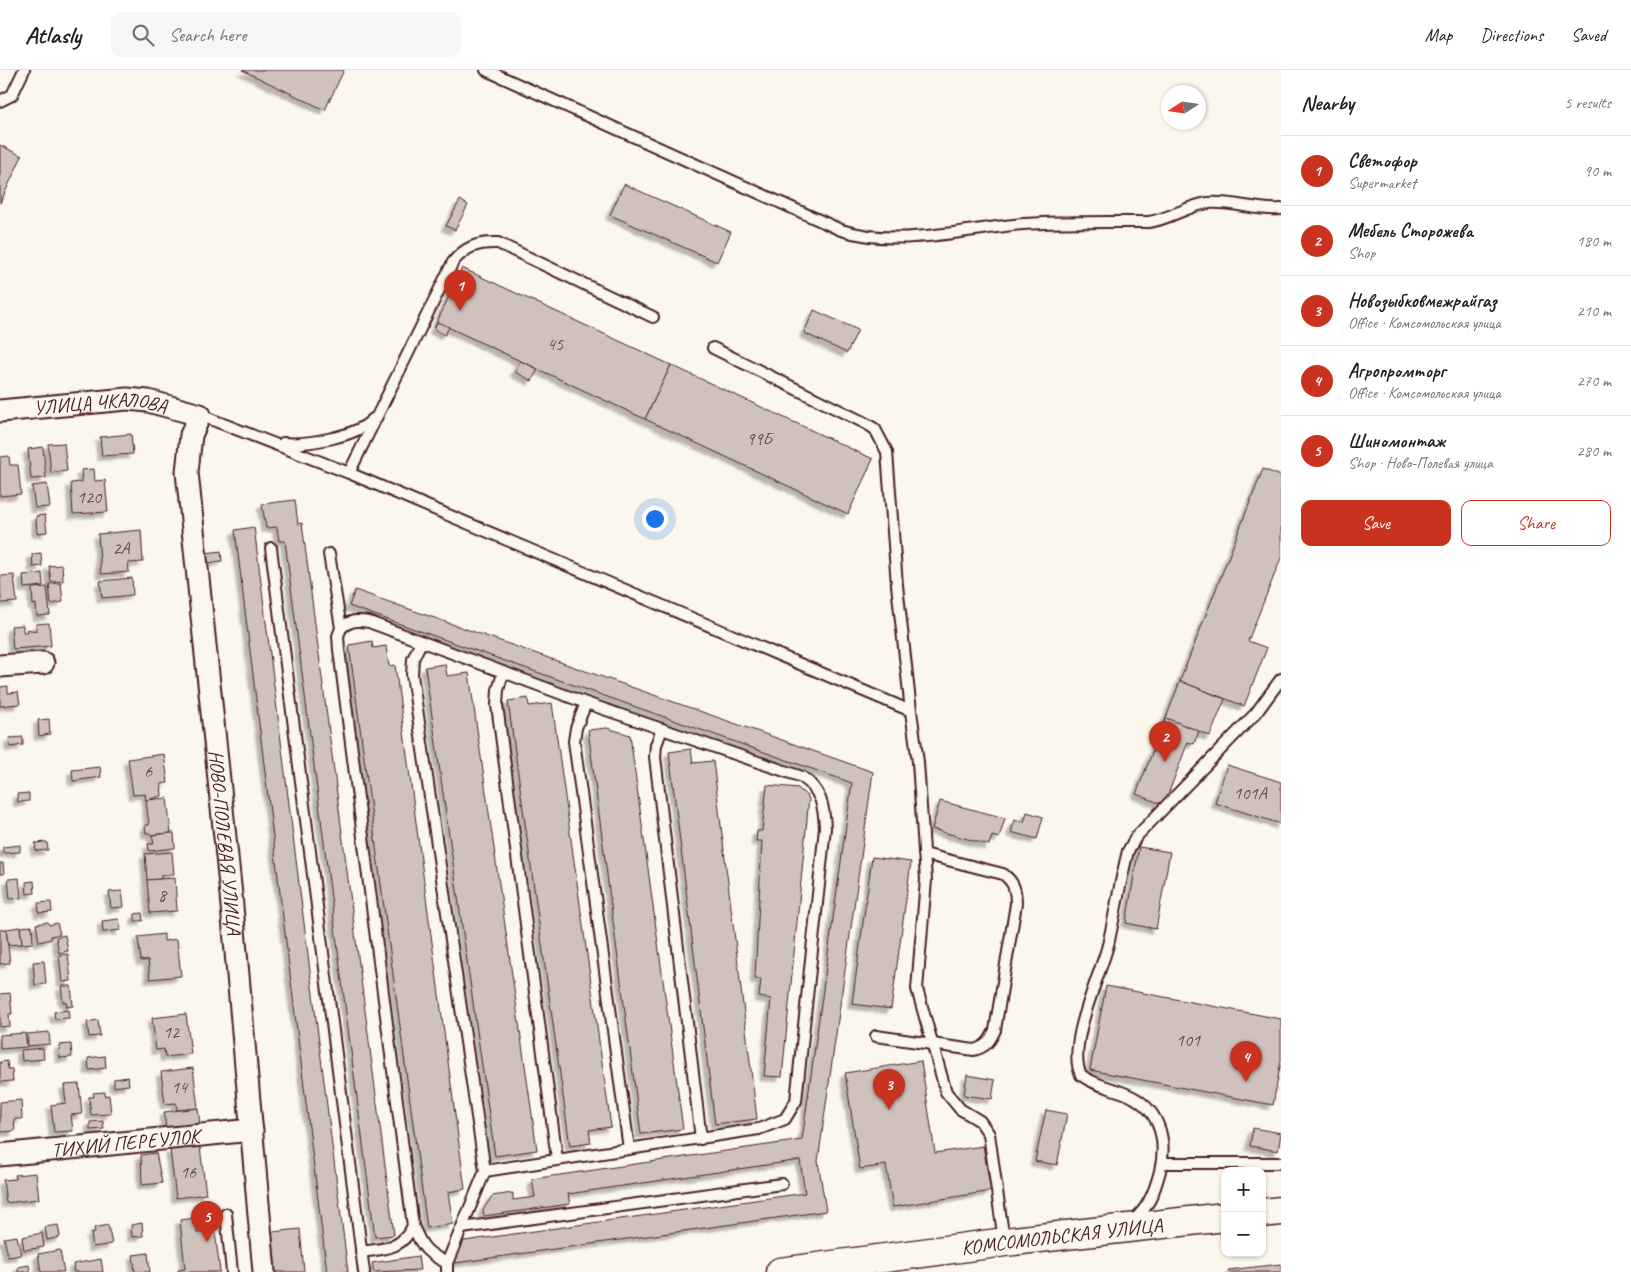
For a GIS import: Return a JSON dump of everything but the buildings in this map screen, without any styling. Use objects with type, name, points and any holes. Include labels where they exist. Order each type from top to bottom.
[{"type":"street","name":"УЛИЦА ЧКАЛОВА","points":[[0,411],[128,400],[148,401],[200,415]]},
{"type":"street","name":"НОВО-ПОЛЕВАЯ УЛИЦА","points":[[200,415],[191,435],[187,472],[209,668],[264,1272]]},
{"type":"street","points":[[0,666],[42,662]]},
{"type":"street","name":"ТИХИЙ ПЕРЕУЛОК","points":[[0,1155],[252,1130]]},
{"type":"street","points":[[1266,1213],[1281,1211]]},
{"type":"street","name":"КОМСОМОЛЬСКАЯ УЛИЦА","points":[[780,1272],[1005,1242],[1221,1217]]},
{"type":"lane","points":[[0,101],[12,95],[24,70]]},
{"type":"lane","points":[[486,70],[841,230],[856,235],[891,238],[1023,224],[1149,222],[1166,219],[1205,203],[1220,202],[1266,210],[1281,209]]},
{"type":"lane","points":[[349,473],[453,262],[461,252],[474,245],[485,242],[498,243],[653,317]]},
{"type":"lane","points":[[713,348],[865,423],[875,429],[882,439],[890,465],[898,585],[924,854],[926,902],[916,989],[942,1079],[953,1103],[980,1121],[989,1134],[1005,1242]]},
{"type":"lane","points":[[272,442],[294,444],[343,435],[364,427],[378,413]]},
{"type":"lane","points":[[200,415],[349,473],[911,711]]},
{"type":"lane","points":[[270,548],[364,1272]]},
{"type":"lane","points":[[329,554],[341,628]]},
{"type":"lane","points":[[421,642],[413,659],[412,674],[485,1171],[447,1268],[420,1244],[413,1226],[339,650],[338,636],[341,628],[348,622],[358,620],[421,642],[586,703],[802,777],[818,791],[824,814],[825,828],[796,1100],[785,1119],[759,1130],[485,1171]]},
{"type":"lane","points":[[503,673],[498,690],[497,705],[557,1159]]},
{"type":"lane","points":[[1115,1229],[1129,1223],[1145,1209],[1162,1163],[1162,1137],[1154,1114],[1136,1098],[1088,1080],[1081,1075],[1077,1059],[1087,1004],[1107,947],[1128,851],[1136,837],[1256,713],[1281,679]]},
{"type":"lane","points":[[586,703],[576,728],[574,741],[629,1149]]},
{"type":"lane","points":[[662,729],[654,757],[701,1139]]},
{"type":"lane","points":[[876,1036],[974,1050],[982,1048],[990,1041],[995,1030],[1016,892],[1012,881],[1004,874],[924,854]]},
{"type":"lane","points":[[1162,1163],[1281,1163]]},
{"type":"lane","points":[[462,1228],[782,1184]]},
{"type":"lane","points":[[226,1214],[232,1272]]},
{"type":"lane","points":[[361,1252],[392,1247],[406,1240],[413,1226]]},
{"type":"place","name":"Светофор","points":[[460,311]]},
{"type":"place","name":"Мебель Сторожева","points":[[1165,762]]},
{"type":"place","name":"Агропромторг","points":[[1246,1082]]},
{"type":"place","name":"Новозыбковмежрайгаз","points":[[889,1110]]},
{"type":"place","name":"Шиномонтаж","points":[[207,1242]]}]
